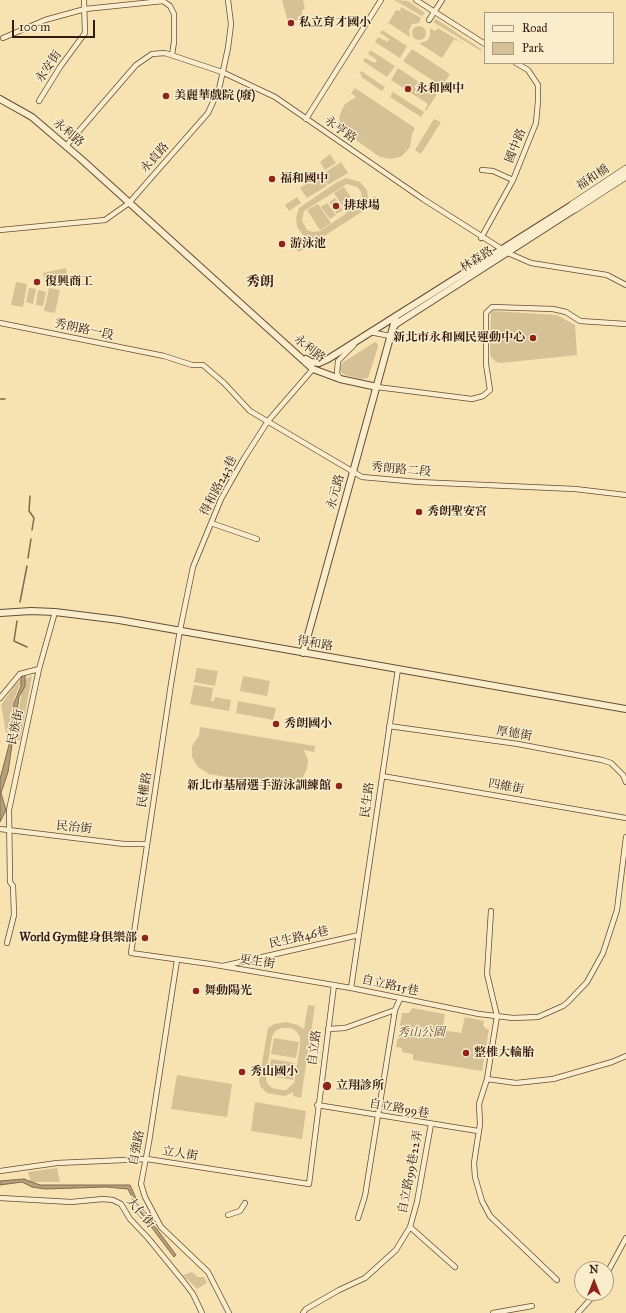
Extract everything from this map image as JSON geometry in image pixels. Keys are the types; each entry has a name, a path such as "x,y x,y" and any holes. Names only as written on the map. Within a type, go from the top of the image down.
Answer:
{"main road":[{"name":"福和橋","path":"574,207 626,169"},
{"name":"福和橋","path":"574,207 626,176"}],"street":[{"name":"永安街","path":"39,100 85,33 84,0"},
{"name":"永貞路","path":"0,230 105,220 129,203 208,113 218,89 231,24 228,0"},
{"path":"306,118 381,0"},
{"path":"416,0 484,43"},
{"path":"429,20 436,12 442,0"},
{"path":"3,38 45,20 85,10 163,1 170,6 174,14 174,42 172,56"},
{"name":"永亨路","path":"66,146 144,58 152,54 165,53 222,72 275,97 482,238 502,250 531,263 607,275 626,285"},
{"name":"國中路","path":"482,238 513,180 536,123 538,85 528,70 518,64"},
{"name":"永利路","path":"0,99 32,117 66,146 313,369 340,379 377,387 472,398 484,396 490,390 486,364 486,313 492,307 553,309 566,312 580,321 626,324"},
{"path":"482,170 493,171 513,180"},
{"name":"林森路","path":"364,336 574,207"},
{"name":"林森路","path":"391,333 396,324 508,253 574,207"},
{"path":"370,332 391,333 396,316"},
{"name":"秀朗路一段","path":"0,323 164,356"},
{"name":"永元路","path":"303,652 318,593 336,536 391,333"},
{"path":"293,352 311,362 319,363 364,336"},
{"path":"340,379 336,373 338,362 341,357 364,336"},
{"name":"秀朗路二段","path":"164,356 192,365 203,365 224,382 250,410 362,477 406,481 574,489 626,495"},
{"name":"得和路243巷","path":"180,630 193,567 228,485 268,421 313,369"},
{"path":"211,523 256,539"},
{"name":"得和路","path":"0,613 31,611 55,612 180,630 626,709"},
{"name":"民族街","path":"7,943 14,915 13,886 10,882 9,810 39,669 55,612"},
{"name":"民權路","path":"131,953 180,630"},
{"path":"0,698 20,674 39,669"},
{"name":"民生路","path":"359,934 398,669"},
{"name":"厚德街","path":"389,726 518,744 602,760 611,763 623,775 626,782"},
{"name":"四維街","path":"382,776 626,818"},
{"name":"民治街","path":"0,829 124,844 147,844"},
{"name":"自立路15巷","path":"351,988 424,1004 512,1018 542,1015 563,1006 587,982 603,953 617,910 626,837"},
{"path":"491,911 488,957 489,986 497,1016 487,1079 479,1104 480,1124 474,1163 475,1177 482,1201 490,1216 557,1280"},
{"path":"334,985 351,988 359,934"},
{"name":"民生路46巷","path":"220,966 359,934"},
{"name":"更生街","path":"131,953 334,985"},
{"name":"自強路","path":"177,960 147,1159 141,1184 151,1209 161,1227 208,1272 229,1313"},
{"name":"自立路","path":"309,1184 315,1141 317,1105 334,985"},
{"path":"358,1218 365,1196 395,1010 400,999"},
{"path":"328,1029 344,1028 395,1010"},
{"path":"487,1079 516,1083 553,1079 612,1062 626,1056"},
{"name":"自立路99巷","path":"317,1105 478,1131"},
{"name":"自立路99巷22弄","path":"303,1313 306,1309 339,1290 365,1278 396,1250 410,1227 417,1202 431,1124"},
{"name":"立人街","path":"0,1171 57,1163 147,1159 309,1184"},
{"name":"大仁街","path":"0,1198 71,1202 103,1199 121,1204 130,1219 148,1238 193,1294 202,1313"},
{"path":"228,1215 240,1211 245,1203"},
{"path":"410,1227 455,1267"},
{"path":"614,1261 626,1238"},
{"path":"578,1313 589,1301"},
{"path":"493,1313 532,1306"}],"green space":[{"path":"282,0 303,0 305,9 302,10 302,19 288,22"},
{"path":"394,0 408,1 425,13 422,16"},
{"path":"401,7 421,18 419,23 412,24 409,30 410,37 387,22 389,22 396,10 400,11"},
{"path":"436,19 482,50 481,51 433,22"},
{"path":"419,26 424,28 426,33 424,38 419,40 414,38 412,33 414,28"},
{"path":"430,28 435,31 438,28 466,45 454,39 442,58 419,43 427,41 430,36"},
{"path":"382,30 407,46 400,58 375,42 378,37 388,42 389,39 380,33"},
{"path":"412,49 450,74 439,92 435,89 438,84 403,61"},
{"path":"370,50 395,66 387,77 363,61 365,58 375,63 377,60 368,54"},
{"path":"398,68 437,94 426,111 425,110 428,104 391,80"},
{"path":"361,71 385,87 382,91 361,77 362,75 359,73"},
{"path":"355,88 415,128 412,134 410,147 402,156 391,159 380,157 343,131 339,120 340,114 345,104 356,97 351,93"},
{"path":"393,92 424,112 421,117 390,97"},
{"path":"434,119 441,122 421,154 415,150"},
{"path":"330,154 336,163 325,170 320,162"},
{"path":"341,162 348,173 328,185 321,175"},
{"path":"320,175 327,186 307,198 300,188"},
{"path":"346,178 360,182 367,190 368,200 375,196 379,201 299,252 296,249 309,238 303,235 297,227 296,217 299,208 337,182","holes":["347,184 357,187 361,192 362,199 359,205 320,231 313,232 307,230 302,221 304,211"]},
{"path":"344,187 357,206 347,213 334,193"},
{"path":"297,197 301,203 289,211 285,205"},
{"name":"排球場","path":"335,198 343,210 337,214 329,202"},
{"name":"排球場","path":"327,203 336,215 330,219 321,207"},
{"path":"318,204 331,223 320,230 307,210"},
{"path":"66,268 68,279 45,284 43,273"},
{"path":"16,282 27,284 23,307 11,305"},
{"path":"29,288 36,289 33,304 26,302"},
{"path":"49,288 60,290 55,313 44,311"},
{"path":"38,290 46,292 43,306 36,305"},
{"path":"492,311 557,315 575,325 577,355 501,363 496,362 491,357 490,352"},
{"path":"375,342 378,344 378,347 368,378 361,379 342,373 340,370 342,363"},
{"path":"197,668 218,671 215,686 194,682"},
{"path":"32,676 20,740 14,740 24,679"},
{"path":"243,676 270,681 267,696 240,691"},
{"path":"22,679 14,699 9,739 6,733 1,705 15,685"},
{"path":"194,685 213,688 211,701 214,701 215,697 231,700 229,711 190,704"},
{"path":"238,701 276,708 273,720 236,713"},
{"path":"200,727 315,746 314,752 304,750 308,760 307,769 301,781 292,786 282,786 209,774 198,767 192,757 192,746 199,736"},
{"path":"308,1005 315,1006 301,1098 293,1096 293,1092 285,1096 267,1093 260,1086 259,1080 268,1028 274,1024 286,1022 298,1025 304,1029","holes":["282,1028 292,1028 300,1037 294,1083 286,1090 272,1088 267,1083 266,1076 272,1037 275,1031"]},
{"name":"秀山公園","path":"412,1008 445,1014 442,1030 461,1033 465,1017 484,1021 483,1025 486,1029 489,1029 482,1071 413,1060 413,1054 402,1052 402,1048 396,1047 402,1013 409,1013"},
{"path":"274,1038 299,1042 296,1058 271,1054"},
{"path":"271,1059 295,1063 293,1080 268,1076"},
{"path":"177,1075 232,1084 227,1117 171,1109"},
{"path":"255,1102 306,1111 302,1139 251,1131"},
{"path":"57,1168 60,1182 31,1182 28,1172"},
{"path":"192,1272 198,1277 204,1277 207,1283 197,1289 183,1275"}],"shaded area":[{"path":"21,675 25,675 25,686 19,697 8,772 1,793 6,810 0,822 0,779 13,730 14,703 21,686"},
{"path":"24,1179 40,1185 130,1185 139,1205 176,1255 174,1257 143,1216 128,1189 106,1187 45,1189 32,1187 22,1182 0,1185 0,1181"}],"waterway":[{"path":"0,399 5,399"},
{"path":"30,496 29,511 34,518 32,530"},
{"path":"28,558 31,539"},
{"path":"20,602 27,566"},
{"path":"17,621 14,641 27,647"}],"place":[{"name":"私立育才國小","path":"291,23"},
{"name":"永和國中","path":"408,89"},
{"name":"美麗華戲院 (廢)","path":"166,96"},
{"name":"福和國中","path":"272,179"},
{"name":"排球場","path":"336,206"},
{"name":"游泳池","path":"282,244"},
{"name":"復興商工","path":"37,282"},
{"name":"新北市永和國民運動中心","path":"533,338"},
{"name":"秀朗聖安宮","path":"419,512"},
{"name":"秀朗國小","path":"276,724"},
{"name":"新北市基層選手游泳訓練館","path":"339,786"},
{"name":"World Gym健身俱樂部","path":"145,938"},
{"name":"舞動陽光","path":"196,991"},
{"name":"整椎大輪胎","path":"466,1053"},
{"name":"秀山國小","path":"242,1072"},
{"name":"立翔診所","path":"327,1086"}],"district":[{"name":"秀朗","path":"260,283"}]}
